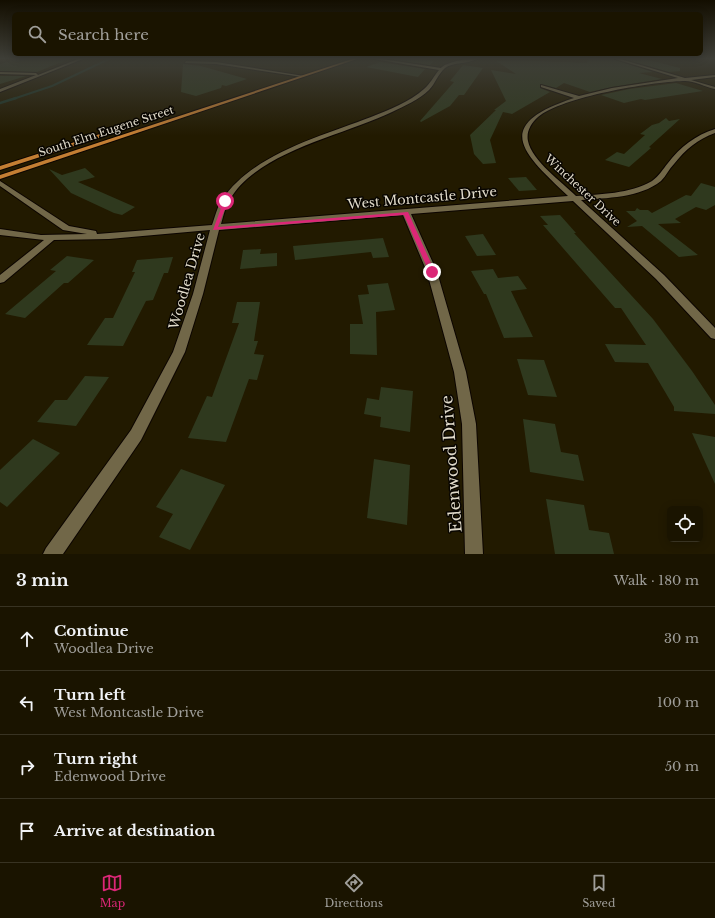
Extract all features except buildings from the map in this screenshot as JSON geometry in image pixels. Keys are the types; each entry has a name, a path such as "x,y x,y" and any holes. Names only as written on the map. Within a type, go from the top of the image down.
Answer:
{"main road":[{"name":"South Elm Eugene Street","path":"172,113 259,85"},
{"name":"South Elm Eugene Street","path":"0,177 276,85"},
{"name":"South Elm Eugene Street","path":"0,168 106,134"}],"street":[{"path":"0,91 16,85"},
{"name":"Woodlea Drive","path":"52,554 136,435 179,352 198,294 215,229 225,201 235,188 249,174 268,161 289,151 388,112 412,100 430,85"},
{"name":"Winchester Drive","path":"645,85 608,90 577,97 553,108 529,122 526,128 524,141 534,159 660,277 715,335"},
{"path":"542,86 577,97"},
{"name":"West Montcastle Drive","path":"0,232 19,236 50,239 109,236 215,229 406,213 626,192 646,186 659,178 695,139 715,131"},
{"name":"West Montcastle Drive","path":"0,183 66,228 109,236"},
{"name":"Edenwood Drive","path":"406,213 432,272 460,372 469,424 474,554"},
{"path":"0,280 50,239 66,228"}],"waterway":[{"path":"16,98 54,85"},
{"path":"0,103 16,98"}],"route":[{"path":"225,201 215,229 406,213 432,272"}]}
